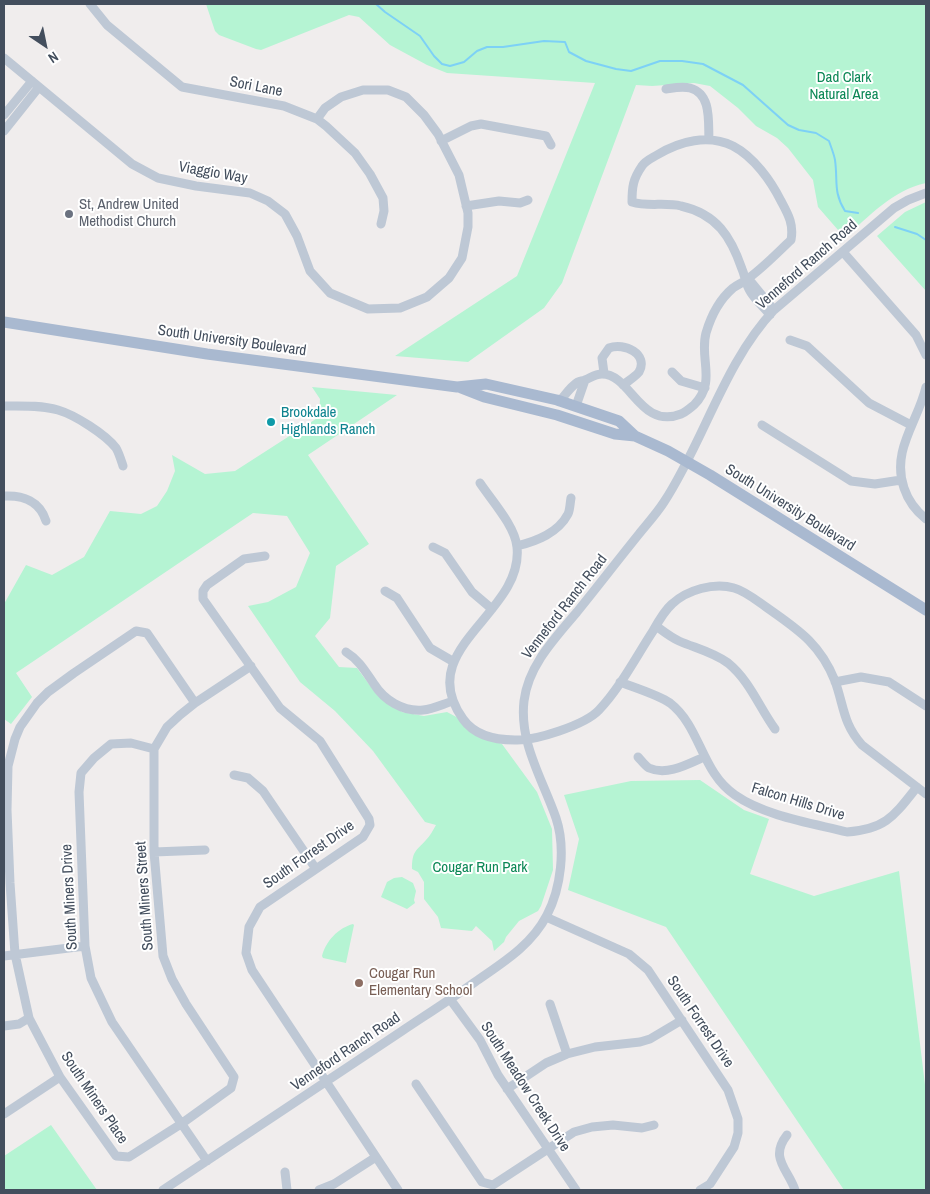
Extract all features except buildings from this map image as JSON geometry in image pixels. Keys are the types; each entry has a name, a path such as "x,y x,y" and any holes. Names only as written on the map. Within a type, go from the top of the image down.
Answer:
{"main road":[{"name":"South University Boulevard","path":"4,322 206,354 457,387 484,397 557,415 615,434 635,436"},
{"name":"South University Boulevard","path":"457,387 486,384 529,393 560,401 619,421 635,436 687,462 926,610"},
{"path":"502,401 524,399 569,412 576,406"}],"street":[{"name":"Sori Lane","path":"90,4 107,25 182,87 284,106 317,119 355,153 370,174 383,198 384,211 381,224"},
{"name":"Viaggio Way","path":"4,58 132,164 158,178 196,186 250,193 268,201 285,214 297,236 310,272 330,293 368,309 400,308 427,297 449,278 462,258 468,227 468,213 459,175 441,141 424,115 406,97 388,90 363,90 341,97 325,108 317,119"},
{"path":"4,115 36,84"},
{"path":"4,131 36,84"},
{"path":"666,89 691,88 700,95 706,104 708,113 708,140"},
{"path":"441,141 471,126 481,124 546,136 552,145"},
{"path":"560,401 578,382 592,375 604,373 617,379 648,411 668,417 682,414 691,408 699,400 705,388 707,376 706,335 712,317 721,302 734,287 746,281 791,240 792,222 775,189 752,160 734,147 717,141 702,139 671,147 643,164 633,182 632,202 640,205 661,203 682,206 711,218 729,240 746,281 750,291 772,312"},
{"name":"Venneford Ranch Road","path":"163,1190 327,1082 522,948 546,917 552,904 560,872 560,840 557,820 526,741 525,693 535,667 558,635 663,505 746,346 760,325 772,312 894,208 926,193"},
{"path":"466,206 500,201 520,203 528,200"},
{"path":"844,252 916,335 926,355"},
{"path":"790,340 807,346 869,403 911,425"},
{"path":"604,373 602,358 609,348 616,345 632,350 640,359 640,371 623,385"},
{"path":"672,372 682,381 705,388"},
{"path":"576,406 585,380"},
{"path":"926,387 901,455 901,480 910,500 926,519"},
{"path":"4,406 32,406 58,410 84,422 110,442 117,450 123,466"},
{"path":"762,425 851,480 875,484 901,480"},
{"path":"480,483 509,525 517,546 517,563 508,589 462,646 454,662 449,682 453,701 464,721 482,736 526,741 587,720 599,711 672,604 691,592 712,586 733,587 745,593 802,632 825,659 835,682 846,721 855,738 926,794"},
{"path":"4,496 21,497 34,503 43,511 46,521"},
{"path":"517,546 536,541 554,531 569,513 571,498"},
{"path":"434,547 445,553 472,592 492,609"},
{"name":"South Forrest Drive","path":"265,556 244,559 207,585 203,591 203,599 280,708 320,741 369,820 370,825 364,837 260,907 249,927 246,953 252,970 398,1190"},
{"path":"385,591 397,598 430,648 454,662"},
{"path":"656,626 677,640 709,652 728,664 752,689 764,714 775,729"},
{"name":"South Miners Place","path":"181,1124 129,1157 116,1156 60,1076 29,1018 15,954 7,883 6,810 8,766 15,739 29,713 48,692 136,631 147,633 195,703"},
{"path":"346,652 358,659 378,691 396,704 408,709 423,710 453,701"},
{"name":"South Miners Street","path":"181,1124 231,1088 234,1077 186,1004 172,980 163,956 154,852 154,749 167,726 195,703 251,666"},
{"path":"835,682 861,677 889,682 926,706"},
{"name":"Falcon Hills Drive","path":"620,682 669,702 682,714 691,727 711,770 734,795 754,806 847,832 872,829 883,823 895,814 916,787"},
{"name":"South Miners Drive","path":"154,749 131,743 111,744 94,758 82,773 79,792 84,946 92,978 112,1022 206,1161"},
{"path":"638,757 649,768 664,771 681,767 704,757"},
{"path":"234,775 248,778 263,791 316,869"},
{"path":"154,852 205,850"},
{"name":"South Forrest Drive","path":"546,917 628,954 648,970 728,1090 738,1119 738,1133 734,1147 714,1187 700,1190"},
{"path":"4,956 84,946"},
{"name":"South Meadow Creek Drive","path":"450,999 480,1040 498,1075 576,1190"},
{"path":"550,1004 567,1054"},
{"path":"4,1026 19,1024 29,1018"},
{"path":"507,1089 546,1063 567,1054 595,1047 640,1042 650,1039 682,1020"},
{"path":"4,1114 60,1076"},
{"path":"416,1084 482,1182 493,1184 574,1132 592,1127 613,1125 642,1128 654,1125"},
{"path":"787,1135 781,1143 780,1158 784,1171 795,1190"},
{"path":"319,1190 334,1184 376,1156"},
{"path":"285,1172 287,1190"}],"green space":[{"name":"Dad Clark Natural Area","path":"206,4 926,4 926,183 914,186 892,198 872,213 845,238 818,207 813,180 788,148 777,138 756,126 738,108 710,86 694,83 652,86 636,85 562,283 544,308 468,362 395,356 517,276 595,83 447,73 427,65 390,45 359,17 349,15 261,50 256,49 219,35 215,31"},
{"path":"926,202 926,291 877,236 905,212"},
{"name":"Cougar Run Park","path":"312,387 397,395 308,455 369,544 336,566 330,618 315,636 339,667 357,668 377,695 402,712 424,716 447,712 464,721 483,736 502,744 537,792 552,829 553,870 541,906 538,911 519,921 504,942 494,951 492,941 476,926 472,931 441,928 438,917 424,899 424,882 418,872 412,869 415,852 429,837 436,825 425,822 373,751 335,711 300,682 248,606 268,602 296,587 310,553 287,516 253,513 16,673 32,697 11,724 4,719 4,604 26,565 52,575 84,557 110,511 141,514 157,506 167,491 175,471 172,455 205,474 235,471 319,417 320,399"},
{"path":"700,780 744,810 769,819 750,874 814,896 899,871 926,1093 926,1190 844,1190 666,927 568,890 579,839 564,795 631,781"},
{"path":"402,877 413,883 416,891 415,903 407,909 381,897 387,882 394,878"},
{"path":"353,924 346,963 323,958 326,945 333,936"},
{"path":"51,1125 97,1190 4,1190 4,1156"}],"waterway":[{"path":"376,4 420,36 434,56 442,64 450,66 464,62 477,51 487,47 503,47 544,41 565,42 569,52 586,61 616,69 631,71 660,61 682,61 703,64 743,85 788,125 799,130 816,133 829,141 835,160 837,192 841,204 845,211 858,213"},
{"path":"895,227 917,234 926,240"}],"place":[{"name":"St, Andrew United Methodist Church","path":"69,214"},
{"name":"Brookdale Highlands Ranch","path":"271,422"},
{"name":"Cougar Run Elementary School","path":"359,983"}]}
